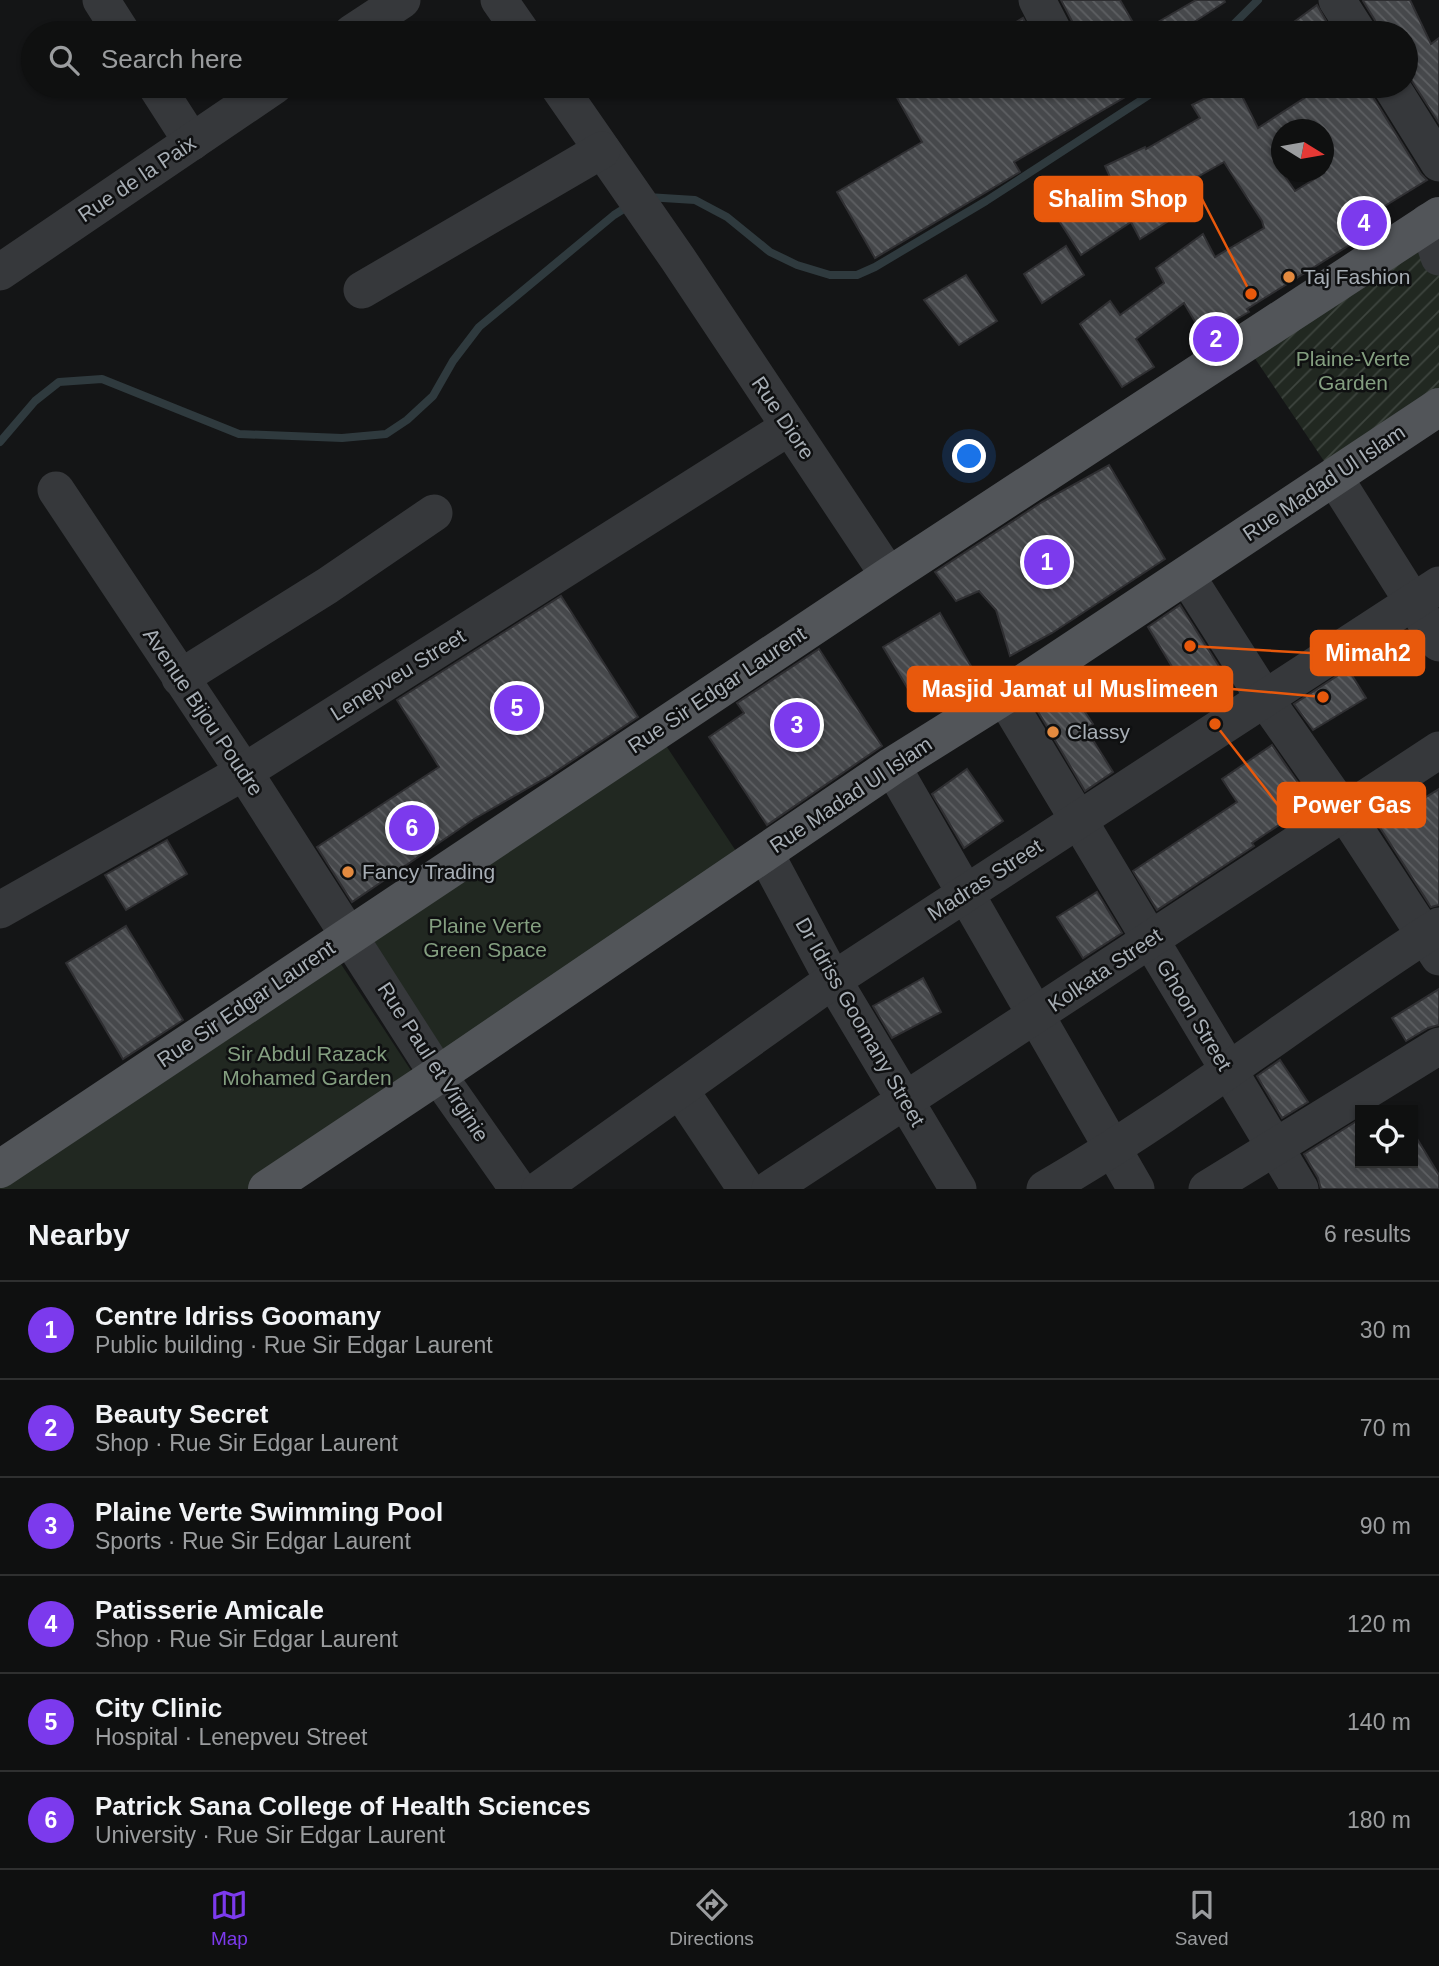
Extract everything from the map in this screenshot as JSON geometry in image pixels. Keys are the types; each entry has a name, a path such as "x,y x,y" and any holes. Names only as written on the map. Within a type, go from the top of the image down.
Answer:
{"main road":[{"name":"Rue Sir Edgar Laurent","path":"0,1169 889,576 1435,232"},
{"name":"Rue Madad Ul Islam","path":"267,1189 892,766 1004,696 1439,407"}],"street":[{"path":"101,0 114,21"},
{"path":"370,21 402,0"},
{"path":"499,0 514,21"},
{"path":"1037,0 1048,21"},
{"path":"1337,0 1350,21"},
{"path":"164,98 192,142"},
{"name":"Rue de la Paix","path":"0,272 256,98"},
{"path":"362,290 611,164 566,98"},
{"path":"1398,98 1439,163"},
{"name":"Rue Diore","path":"611,164 678,259 889,576"},
{"name":"Lenepveu Street","path":"0,910 244,772 789,427"},
{"path":"1334,477 1426,594 1439,643"},
{"name":"Avenue Bijou Poudre","path":"57,490 349,934"},
{"path":"180,678 327,586 434,513"},
{"path":"1045,1189 1113,1150 1227,1069 1434,939 1265,699 1186,575"},
{"name":"Madras Street","path":"540,1189 833,980 1426,594"},
{"name":"Ghoon Street","path":"1004,696 1300,1189"},
{"name":"Kolkata Street","path":"770,1189 1439,750"},
{"path":"892,766 1136,1189"},
{"name":"Dr Idriss Goomany Street","path":"765,853 833,980 958,1189"},
{"name":"Rue Paul et Virginie","path":"349,934 438,1075 518,1189"},
{"path":"1207,1189 1439,1046"},
{"path":"680,1090 746,1189"}],"green space":[{"name":"Plaine-Verte Garden","path":"1439,238 1439,392 1328,467 1254,357"},
{"name":"Plaine Verte Green Space","path":"659,735 740,857 435,1060 355,936"},
{"name":"Sir Abdul Razack Mohamed Garden","path":"337,958 418,1081 253,1189 0,1189 0,1187"}],"building":[{"path":"1061,0 1120,0 1132,21 1072,21"},
{"path":"1196,0 1225,2 1196,21 1160,21"},
{"path":"1410,0 1431,44 1439,38 1439,123 1418,91 1418,21 1375,21 1363,1"},
{"path":"1317,5 1326,21 1295,21"},
{"path":"897,98 1123,98 1014,162 1020,172 875,258 837,192 922,142"},
{"path":"1206,98 1243,98 1258,128 1271,120 1271,182 1289,182 1295,191 1310,182 1334,182 1334,119 1272,119 1304,98 1374,98 1427,180 1380,209 1388,221 1247,309 1249,312 1204,337 1184,303 1136,339 1154,367 1122,387 1080,324 1110,301 1120,315 1164,283 1156,268 1203,234 1215,257 1264,228 1224,162 1178,188 1189,208 1140,239 1131,222 1081,255 1056,216 1111,179 1105,166 1145,147 1146,149 1200,118 1192,105"},
{"path":"1066,246 1084,275 1042,303 1024,274"},
{"path":"966,275 997,321 959,345 924,300"},
{"path":"1109,465 1165,559 1052,633 1010,656 996,610 979,591 956,601 935,572 1042,502"},
{"path":"561,596 638,717 549,776 474,819 352,902 317,847 439,767 397,700"},
{"path":"1180,605 1227,679 1194,703 1148,627"},
{"path":"940,613 972,668 916,702 883,647"},
{"path":"819,649 882,746 767,825 709,737 744,713 737,703"},
{"path":"1348,669 1366,698 1313,730 1294,704"},
{"path":"1065,682 1093,724 1086,729 1113,772 1085,791 1033,703"},
{"path":"1272,745 1312,803 1252,843 1254,846 1157,910 1133,871 1237,802 1222,779"},
{"path":"967,769 1003,821 964,848 932,794"},
{"path":"1439,789 1439,905 1431,907 1379,826"},
{"path":"167,840 187,874 126,910 105,875"},
{"path":"1097,892 1122,933 1083,958 1057,917"},
{"path":"126,926 183,1020 123,1059 66,963"},
{"path":"923,978 941,1012 892,1038 873,1006"},
{"path":"1439,989 1439,1025 1406,1041 1392,1018"},
{"path":"1280,1060 1308,1102 1282,1118 1257,1076"},
{"path":"1355,1122 1355,1168 1418,1168 1418,1140 1439,1175 1439,1189 1321,1189 1318,1178 1304,1154"}],"waterway":[{"path":"1237,21 1258,0"},
{"path":"647,197 695,200 727,217 770,252 797,265 830,275 857,275 986,201 1145,98"},
{"path":"0,442 35,401 59,382 102,379 239,434 342,438 386,434 407,420 433,396 453,361 479,327 614,215 630,205"}],"place":[{"name":"Patisserie Amicale","path":"1364,223"},
{"name":"Taj Fashion","path":"1289,277"},
{"name":"Shalim Shop","path":"1251,294"},
{"name":"Beauty Secret","path":"1216,339"},
{"name":"Centre Idriss Goomany","path":"1047,562"},
{"name":"Mimah2","path":"1190,646"},
{"name":"Masjid Jamat ul Muslimeen","path":"1323,697"},
{"name":"City Clinic","path":"517,708"},
{"name":"Power Gas","path":"1215,724"},
{"name":"Plaine Verte Swimming Pool","path":"797,725"},
{"name":"Classy","path":"1053,732"},
{"name":"Patrick Sana College of Health Sciences","path":"412,828"},
{"name":"Fancy Trading","path":"348,872"}]}
